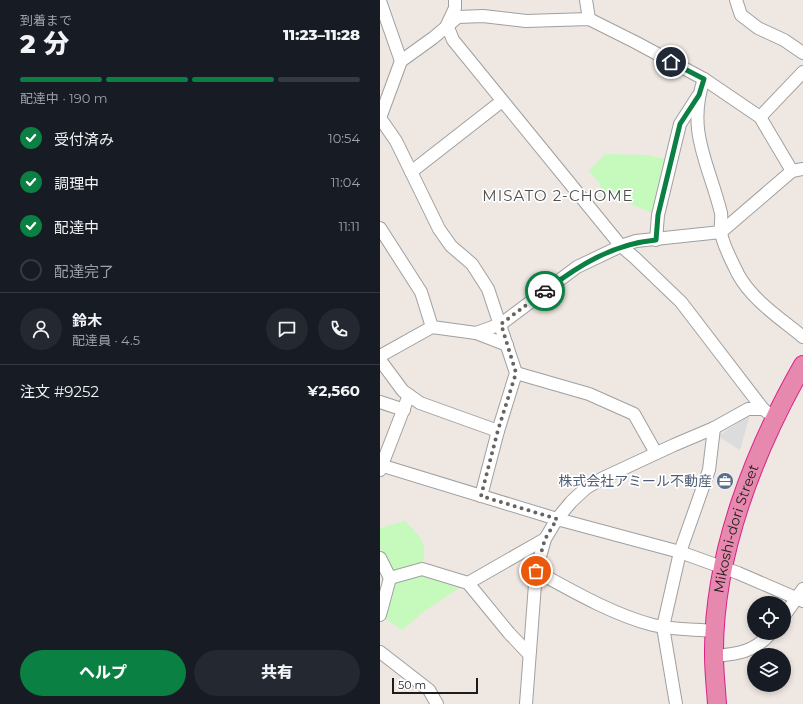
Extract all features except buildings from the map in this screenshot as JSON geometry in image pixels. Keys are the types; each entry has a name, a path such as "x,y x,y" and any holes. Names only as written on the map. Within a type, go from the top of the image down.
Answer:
{"highway":[{"name":"Mikoshi-dori Street","path":"717,704 714,631 723,567 769,413 803,366"}],"street":[{"path":"456,0 455,8 447,25 453,40 620,246 634,257 681,302 769,413"},
{"path":"586,0 589,19"},
{"path":"736,0 741,15 758,28 784,40 803,53"},
{"path":"380,1 401,61"},
{"path":"476,333 501,324 577,267 620,246 636,241 721,232 798,170 760,117 704,79 589,19 526,21 483,16 458,17 433,38 401,61 380,118 396,141 439,230 451,246 472,264 488,289 501,324 516,373 498,430 481,496"},
{"path":"760,117 803,72"},
{"path":"704,79 699,95 697,129 709,179 721,215 721,232 738,274 759,301 803,337"},
{"path":"656,240 659,208 680,124 699,95"},
{"path":"410,172 502,101"},
{"path":"380,228 421,292 432,327"},
{"path":"380,356 432,327 476,333 507,345"},
{"path":"380,360 403,391 420,403 498,430"},
{"path":"516,373 589,394 634,414 656,453"},
{"path":"409,395 380,467 557,519 680,552 801,596 791,608"},
{"path":"380,402 404,410"},
{"path":"526,704 536,571 545,539 557,519 571,502 586,488 656,453 714,428 748,409 769,413"},
{"path":"676,704 663,627 680,552 709,470 714,428"},
{"path":"468,583 545,539"},
{"path":"380,558 390,578 380,615"},
{"path":"390,578 422,569 468,583 509,633 527,652 530,650"},
{"path":"536,571 572,591 632,618 663,627 714,631"},
{"path":"714,656 730,655 751,650 765,640"},
{"path":"380,652 429,690 438,704"}],"green space":[{"path":"605,154 647,155 670,160 658,215 601,193 600,184 589,171"},
{"path":"405,521 422,541 424,546 424,557 422,565 394,573 380,548 380,528"},
{"path":"422,572 462,586 426,610 402,630 380,615 393,582"}],"shaded area":[{"path":"750,415 740,450 718,436"}],"way so far":[{"path":"536,571 545,539 557,519 481,496 498,430 516,373 501,324 545,291"}],"place":[{"name":"株式会社アミール不動産","path":"725,481"}],"district":[{"name":"MISATO 2-CHOME","path":"558,196"}],"route":[{"path":"545,291 577,267 620,246 636,241 656,240 658,215 670,160 680,124 699,95 704,79 671,62"}]}
